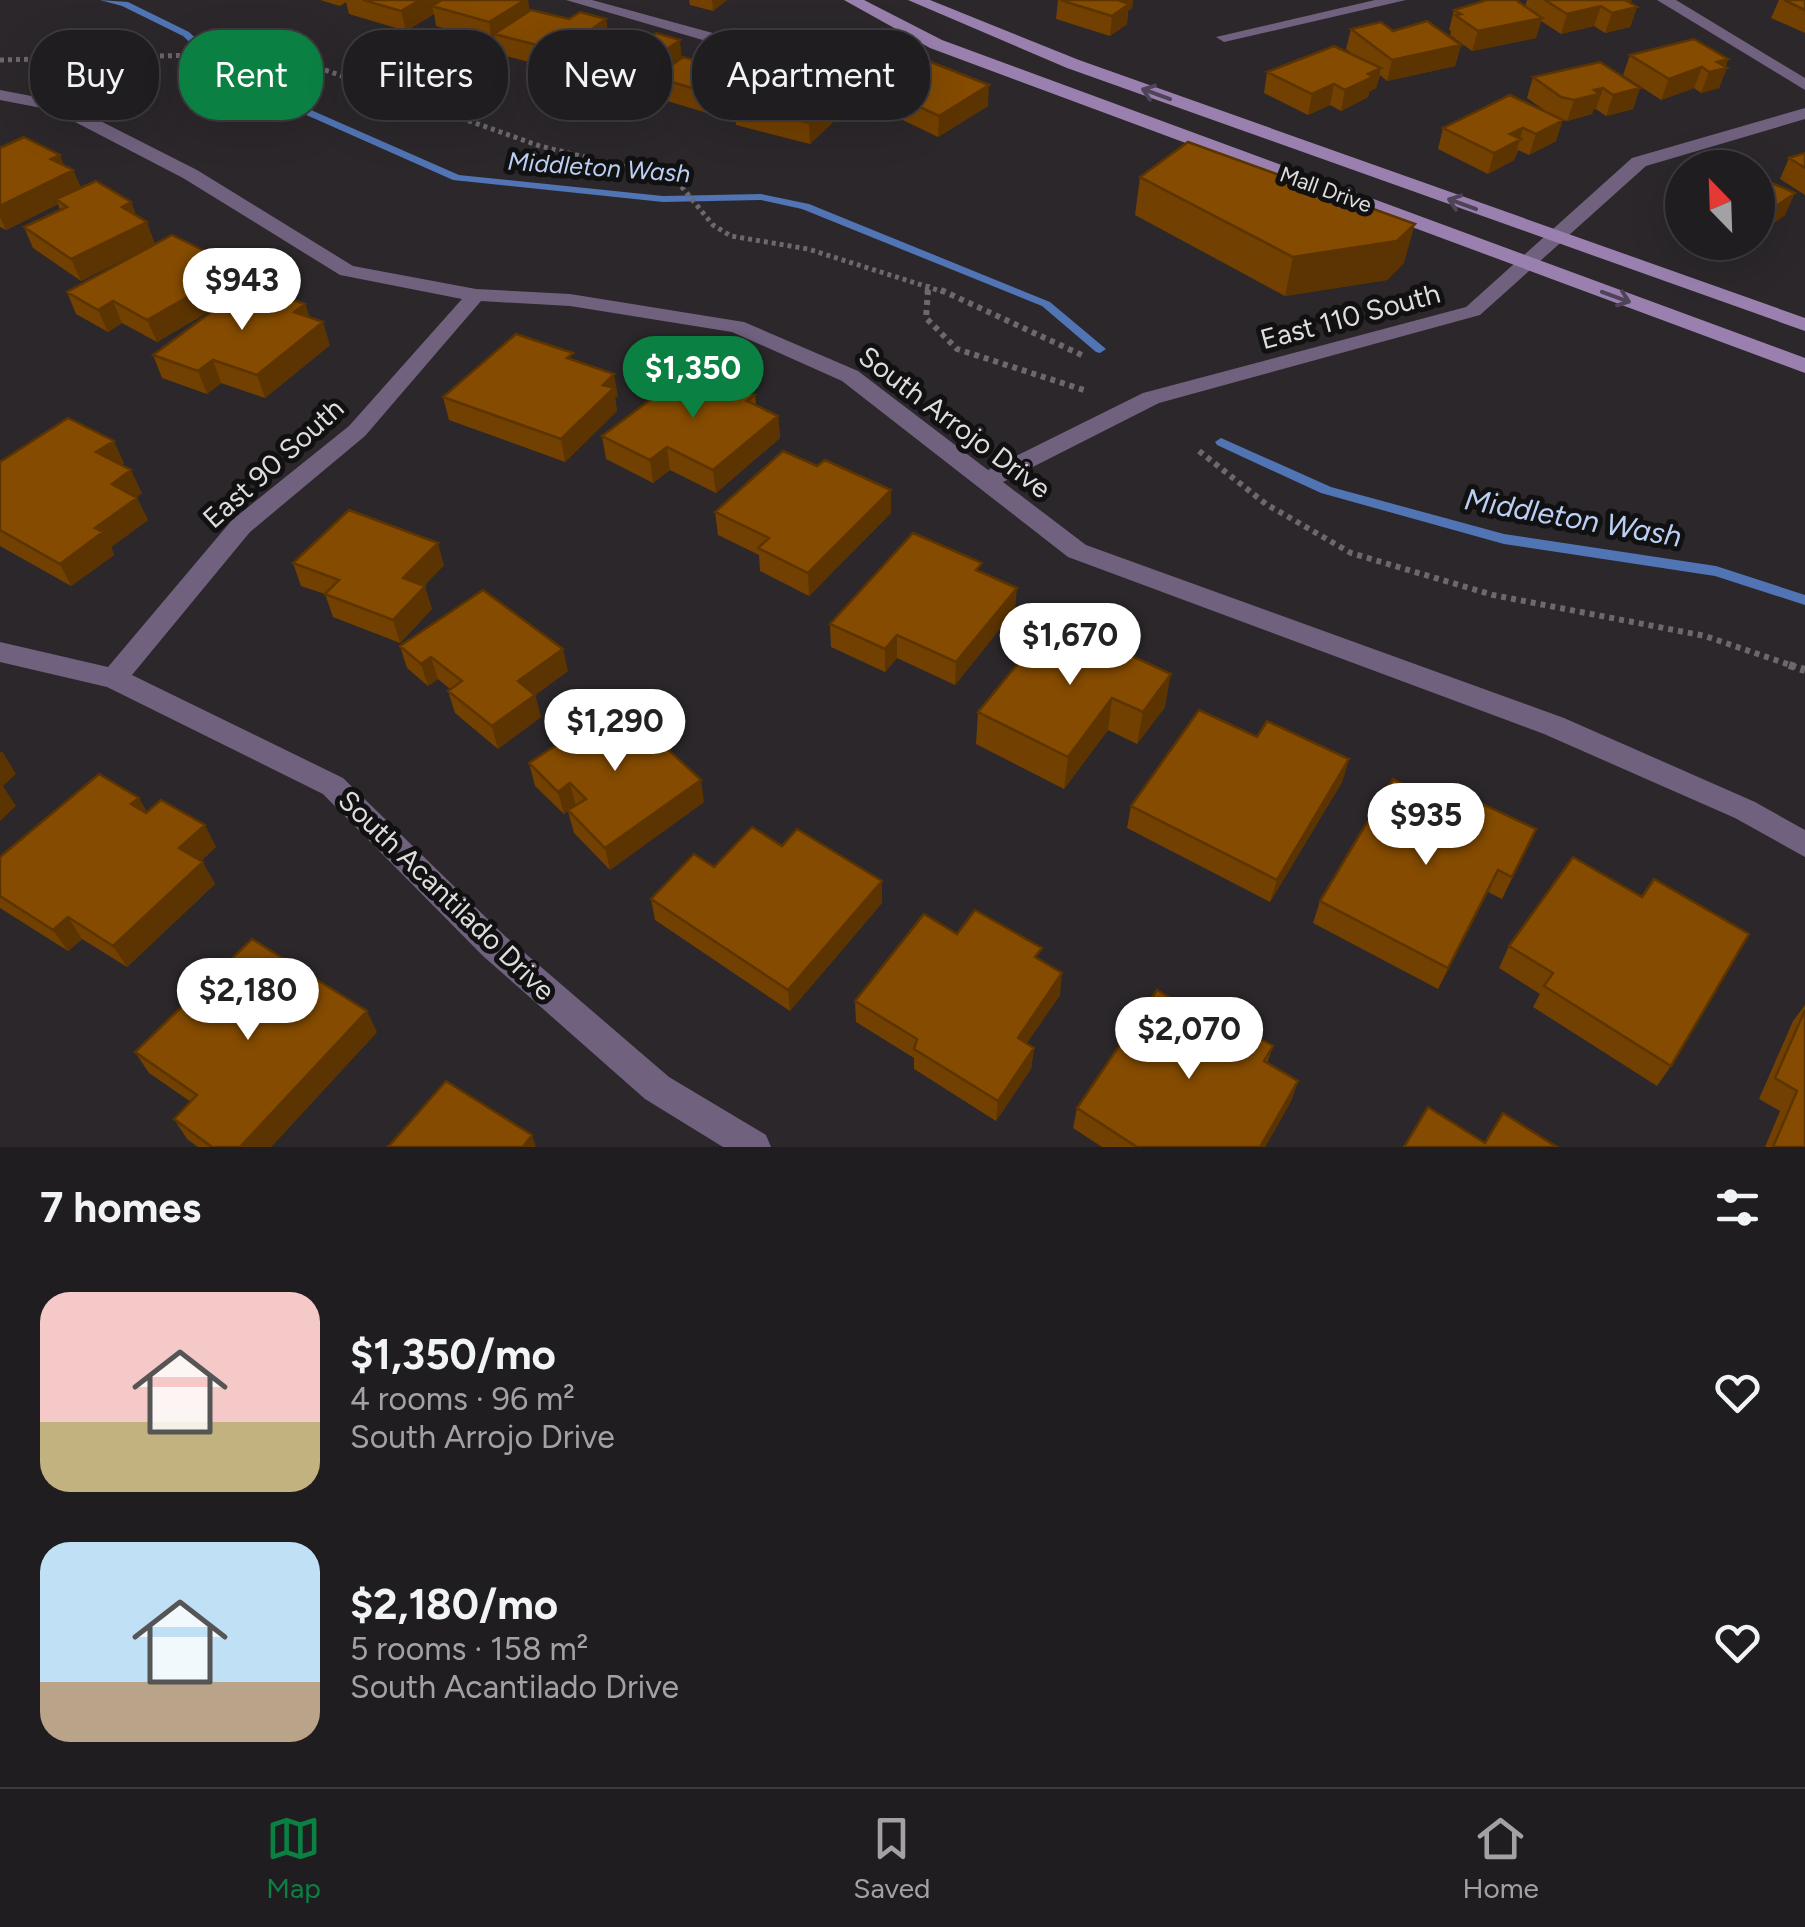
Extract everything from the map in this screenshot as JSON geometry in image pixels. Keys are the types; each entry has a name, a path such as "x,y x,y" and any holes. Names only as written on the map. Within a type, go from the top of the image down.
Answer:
{"main road":[{"name":"Mall Drive","path":"852,0 936,44 1805,366"},
{"name":"Mall Drive","path":"916,0 1073,64 1805,325"}],"street":[{"path":"574,0 692,33"},
{"path":"1224,37 1398,0"},
{"path":"1665,0 1805,86"},
{"name":"South Arrojo Drive","path":"0,95 57,106 190,174 347,270 476,295 570,300 737,326 850,376 1077,551 1554,726 1745,810 1805,845"},
{"name":"East 110 South","path":"987,480 1150,398 1472,312 1639,162 1805,113"},
{"name":"East 90 South","path":"114,678 241,526 357,431 476,295"},
{"name":"South Acantilado Drive","path":"0,652 114,678 333,786 494,946 642,1075 754,1147"}],"path":[{"path":"0,60 278,52 540,146 662,176 681,186 700,210 732,236 808,249 928,284 1084,356"},
{"path":"928,284 926,318 957,349 1084,390"},
{"path":"1198,450 1266,504 1351,553 1493,594 1705,636 1805,670"}],"building":[{"path":"363,0 420,0 401,11"},
{"path":"442,0 525,0 489,22 432,6"},
{"path":"1060,0 1118,0 1129,4 1112,16"},
{"path":"1487,0 1516,0 1542,18 1478,31 1455,15 1461,14 1454,10"},
{"path":"1545,0 1631,0 1627,1 1637,7 1612,13 1601,6 1567,14"},
{"path":"1784,0 1805,0 1805,10"},
{"path":"531,10 569,19 580,12 606,19 590,30 528,30 528,43 508,38 508,30 500,30"},
{"path":"1427,21 1461,45 1392,60 1351,29 1381,22 1393,31"},
{"path":"1694,39 1728,59 1717,62 1727,68 1709,72 1702,67 1669,79 1630,55"},
{"path":"1334,46 1381,68 1368,74 1373,77 1345,90 1334,84 1312,94 1267,72"},
{"path":"683,57 692,59 692,88 672,82 672,65"},
{"path":"930,62 989,85 939,116 930,112"},
{"path":"1600,62 1640,88 1613,95 1603,88 1594,90 1599,94 1574,100 1561,97 1533,77"},
{"path":"1510,95 1563,120 1536,134 1523,128 1510,134 1521,139 1494,153 1443,128"},
{"path":"24,137 60,155 51,159 73,170 0,206 0,148"},
{"path":"1188,142 1415,224 1397,241 1293,257 1140,177"},
{"path":"1805,153 1805,168 1789,158"},
{"path":"96,181 131,202 122,207 147,222 71,259 24,227 67,207 56,199"},
{"path":"1775,184 1795,193 1775,207"},
{"path":"172,235 217,257 207,264 228,274 147,320 113,301 98,310 67,292"},
{"path":"248,285 305,304 294,312 323,322 257,375 213,360 198,371 153,355"},
{"path":"516,334 573,353 567,358 614,374 603,385 614,388 561,439 443,397"},
{"path":"694,367 755,395 747,401 778,416 713,470 667,447 650,460 602,436"},
{"path":"68,418 114,441 96,452 131,470 112,484 137,498 95,528 103,532 60,564 0,530 0,462"},
{"path":"783,451 817,466 825,460 891,490 808,573 758,548 769,538 715,512"},
{"path":"349,510 438,543 403,578 425,586 393,620 325,594 339,580 293,563"},
{"path":"913,533 982,563 976,570 1017,588 956,662 897,635 885,649 830,624"},
{"path":"483,590 563,649 518,681 535,695 492,726 448,691 462,681 431,657 421,664 400,646"},
{"path":"1054,620 1171,674 1143,712 1112,698 1068,757 978,712"},
{"path":"619,704 701,780 605,848 568,810 586,799 570,783 558,792 529,763"},
{"path":"1199,710 1257,737 1267,721 1349,759 1277,880 1131,806"},
{"path":"99,774 139,798 131,804 146,813 161,800 205,825 179,848 203,862 113,946 68,917 53,930 0,896 0,857"},
{"path":"1393,779 1434,799 1442,785 1536,829 1512,877 1498,870 1448,968 1320,901"},
{"path":"752,827 782,846 797,829 882,881 788,990 651,899 694,854 714,867"},
{"path":"1573,857 1642,897 1654,879 1749,934 1671,1066 1544,986 1553,973 1509,946"},
{"path":"975,910 1042,948 1035,957 1062,973 1018,1038 1034,1048 998,1101 914,1049 917,1039 855,1001 924,914 957,934"},
{"path":"252,939 367,1011 240,1147 212,1147 174,1119 197,1095 135,1052"},
{"path":"1157,990 1194,1012 1199,1003 1273,1046 1264,1061 1298,1081 1260,1147 1137,1147 1077,1108"},
{"path":"1805,1010 1805,1147 1773,1147 1797,1091 1775,1078"},
{"path":"446,1081 532,1135 523,1147 388,1147"},
{"path":"1428,1107 1485,1143 1503,1113 1557,1147 1404,1147"}],"waterway":[{"name":"Middleton Wash","path":"104,0 125,4 186,34 235,80 457,178 663,199 761,197 805,206 1046,304 1100,349"},
{"name":"Middleton Wash","path":"1221,442 1326,490 1504,539 1716,571 1805,600"}]}
